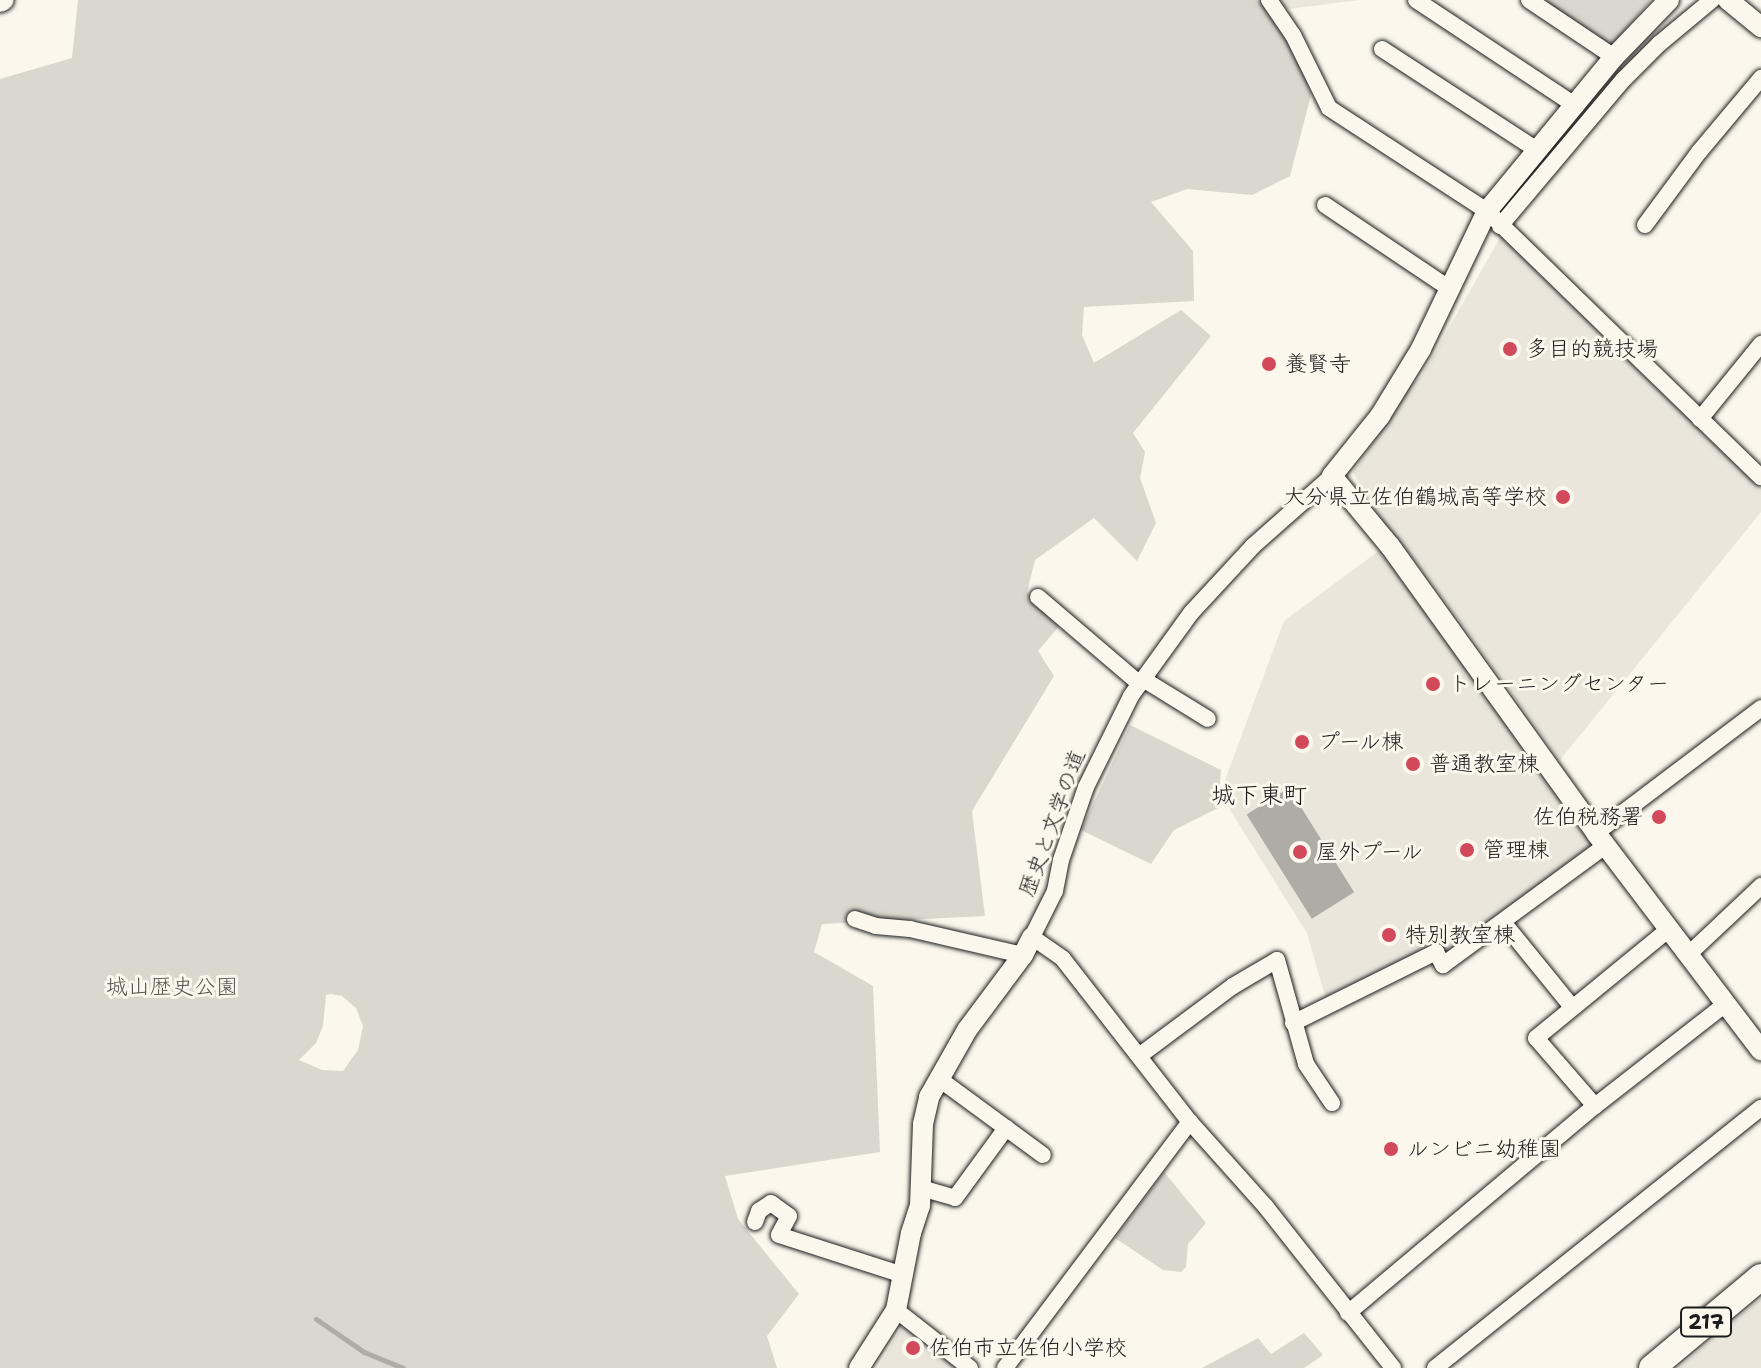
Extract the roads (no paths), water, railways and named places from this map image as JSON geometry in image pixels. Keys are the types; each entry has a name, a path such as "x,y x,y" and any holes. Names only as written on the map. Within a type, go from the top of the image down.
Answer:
{"highway":[{"name":"217","path":"1652,1368 1761,1277"}],"street":[{"path":"1269,0 1293,35 1329,108 1493,218 1761,477"},
{"path":"1416,0 1576,106"},
{"path":"1529,0 1614,57"},
{"path":"1669,0 1614,57 1537,150 1450,289 1421,349 1380,416 1332,476 1390,546 1600,840 1690,953 1761,1050"},
{"path":"1493,218 1659,44 1712,0"},
{"path":"1728,0 1761,27"},
{"path":"1382,49 1537,150"},
{"path":"1645,225 1761,78"},
{"path":"1325,205 1450,289"},
{"path":"1700,419 1761,344"},
{"name":"歴史と文学の道","path":"859,1368 896,1310 920,1206 923,1124 938,1078 967,1030 1027,946 1055,891 1061,860 1086,787 1141,681 1191,613 1253,546 1332,476"},
{"path":"1038,597 1141,681 1208,719"},
{"path":"1293,1023 1436,952 1443,965 1503,922 1761,708"},
{"path":"1690,953 1761,886"},
{"path":"855,919 876,926 1027,946 1063,959 1190,1122 1266,1207 1393,1368"},
{"path":"1503,922 1572,1007"},
{"path":"1595,1106 1536,1038 1669,929"},
{"path":"1139,1056 1233,986 1277,960 1306,1064 1332,1103"},
{"path":"1348,1313 1595,1106 1727,1003"},
{"path":"938,1078 1043,1155"},
{"path":"1435,1368 1761,1108"},
{"path":"1005,1368 1190,1122"},
{"path":"921,1188 955,1198 1006,1128"},
{"path":"755,1222 759,1211 771,1203 789,1216 779,1235 903,1275"},
{"path":"896,1310 970,1368"}],"waterway":[{"path":"316,1319 364,1352 403,1368"}],"place":[{"name":"多目的競技場","path":"1510,349"},
{"name":"養賢寺","path":"1269,364"},
{"name":"大分県立佐伯鶴城高等学校","path":"1563,497"},
{"name":"トレーニングセンター","path":"1433,684"},
{"name":"プール棟","path":"1302,742"},
{"name":"普通教室棟","path":"1413,764"},
{"name":"佐伯税務署","path":"1659,817"},
{"name":"管理棟","path":"1467,850"},
{"name":"屋外プール","path":"1300,852"},
{"name":"特別教室棟","path":"1389,935"},
{"name":"ルンビニ幼稚園","path":"1391,1149"},
{"name":"佐伯市立佐伯小学校","path":"913,1348"}],"district":[{"name":"城下東町","path":"1259,796"}],"park label":[{"name":"城山歴史公園","path":"172,987"}]}
